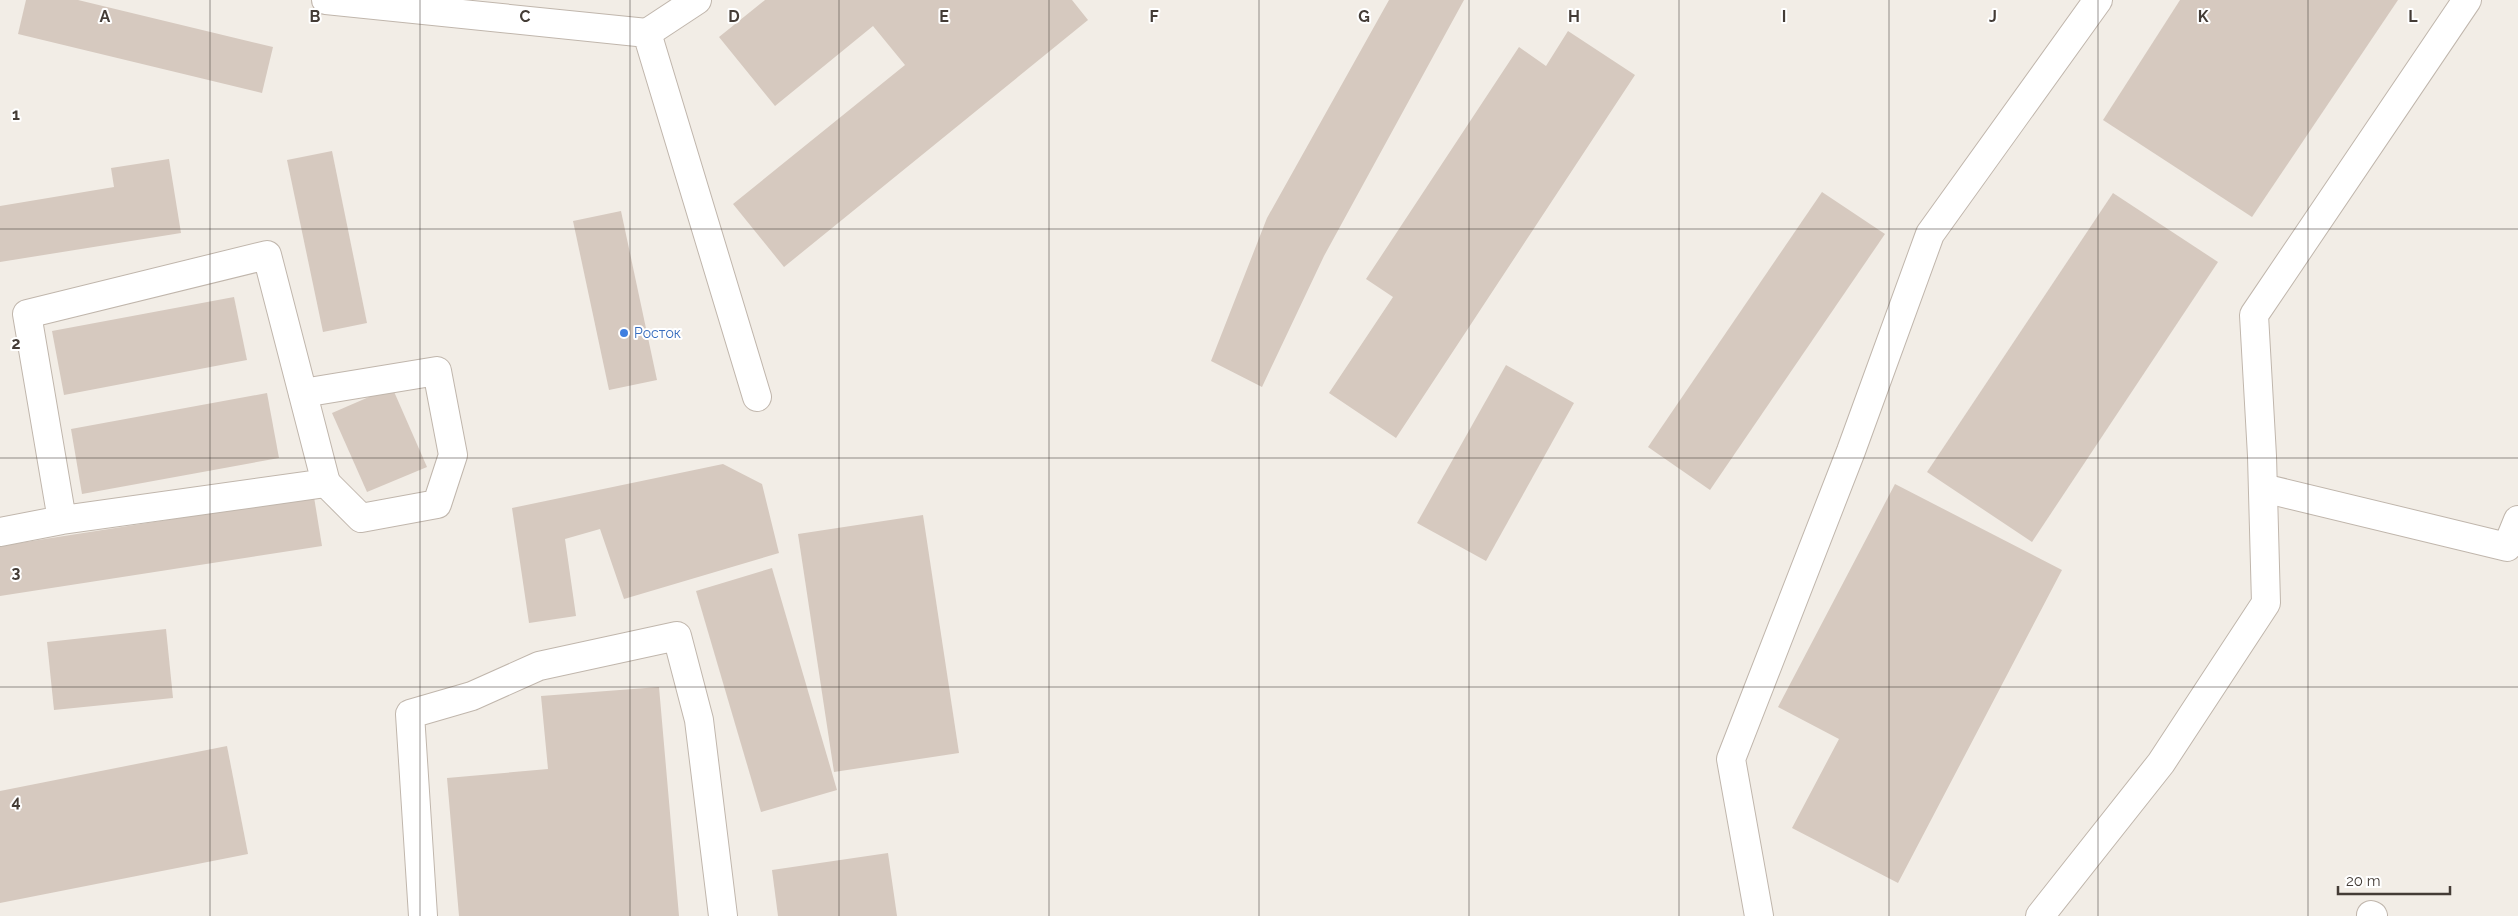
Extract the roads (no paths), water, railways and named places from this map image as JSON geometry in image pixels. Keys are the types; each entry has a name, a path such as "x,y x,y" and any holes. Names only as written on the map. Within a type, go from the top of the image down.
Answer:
{"lane":[{"path":"326,0 647,33 697,0"},
{"path":"1760,916 1731,758 1852,451 1930,234 2098,0"},
{"path":"2040,916 2161,762 2266,604 2263,488 2254,314 2466,0"},
{"path":"647,33 757,397"},
{"path":"62,520 28,314 267,255 326,483 360,518 437,504 453,455 437,371 303,393"},
{"path":"0,532 62,520 326,483"},
{"path":"2263,488 2508,548 2518,520"},
{"path":"423,916 410,714 472,696 539,666 677,636 699,720 723,916"}],"place":[{"name":"Росток","path":"624,333"}]}
